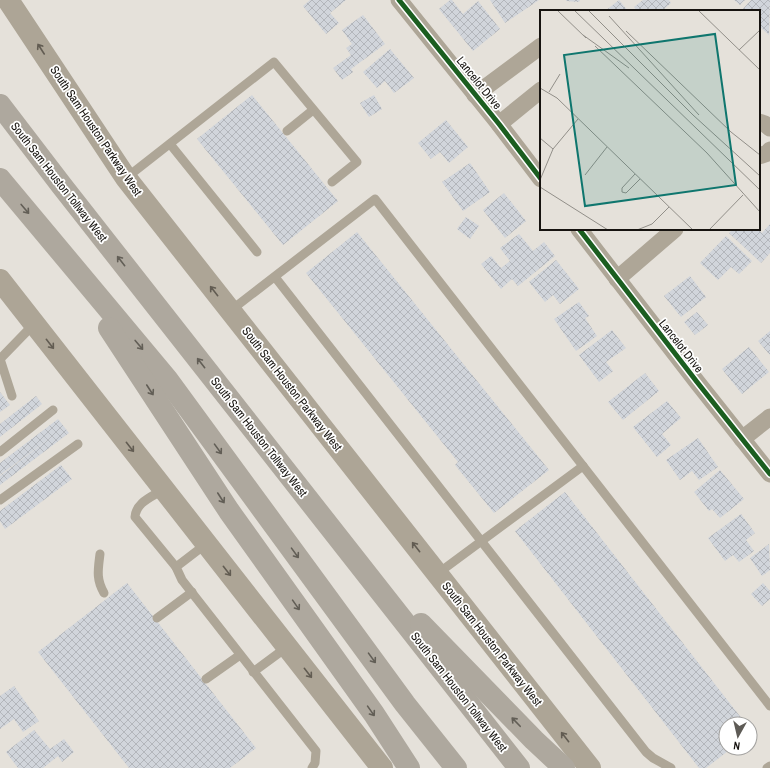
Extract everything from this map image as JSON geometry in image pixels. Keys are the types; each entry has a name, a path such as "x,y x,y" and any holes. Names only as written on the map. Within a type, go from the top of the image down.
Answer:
{"highway":[{"name":"South Sam Houston Tollway West","path":"0,106 519,768"},
{"path":"0,179 167,379 405,704 456,768"},
{"path":"51,240 229,510 374,714 409,768"},
{"path":"313,505 412,614 534,740 564,768"}],"main road":[{"name":"South Sam Houston Parkway West","path":"8,0 126,178 590,768"},
{"path":"0,280 382,768"}],"street":[{"name":"Lancelot Drive","path":"399,0 499,124 540,178"},
{"path":"475,95 540,47"},
{"path":"499,124 540,91"},
{"path":"760,122 770,128"},
{"path":"760,156 768,153 770,150"},
{"name":"Lancelot Drive","path":"580,230 770,474"},
{"path":"617,279 674,230"},
{"path":"742,439 770,417"}],"lane":[{"path":"126,178 274,62 356,162 332,182"},
{"path":"287,131 313,110"},
{"path":"170,144 257,252"},
{"path":"230,311 375,199 770,706"},
{"path":"275,277 646,752 653,758 671,768"},
{"path":"12,396 0,359 34,324"},
{"path":"0,452 53,410"},
{"path":"0,500 78,444"},
{"path":"437,574 583,466"},
{"path":"164,489 139,504 135,512 135,517 176,567 182,580 240,655 316,750 315,763 312,768"},
{"path":"176,567 206,544"},
{"path":"100,554 98,573 99,583 104,593"},
{"path":"156,618 192,592"},
{"path":"254,672 286,646"},
{"path":"206,679 240,655"}],"building":[{"path":"310,0 346,0 330,13 339,23 326,34 303,6"},
{"path":"452,0 463,14 478,1 500,29 473,51 439,9"},
{"path":"490,0 539,0 505,23"},
{"path":"566,0 580,0 579,2"},
{"path":"619,0 627,10 606,10"},
{"path":"643,0 669,0 671,3 663,10 636,10 634,7"},
{"path":"734,0 745,0 740,5"},
{"path":"751,0 770,0 769,35 760,27 760,10 742,10"},
{"path":"363,15 385,44 351,69 353,72 342,80 333,68 351,55 346,48 352,44 342,30"},
{"path":"390,49 414,78 394,93 385,81 377,88 363,72"},
{"path":"252,95 338,201 283,245 197,139"},
{"path":"374,95 382,109 369,117 360,103"},
{"path":"446,120 468,147 449,163 440,152 431,159 418,143"},
{"path":"470,163 490,192 463,211 442,182"},
{"path":"504,193 526,221 505,238 483,210"},
{"path":"466,217 479,226 470,239 457,229"},
{"path":"770,224 770,253 761,263 729,233 732,230 759,230 762,233"},
{"path":"357,232 549,470 494,513 455,465 458,462 306,273"},
{"path":"519,234 533,251 544,242 555,256 518,286 512,279 501,289 481,264 491,256 501,268 510,261 500,248"},
{"path":"726,236 752,261 739,274 731,267 718,280 700,263"},
{"path":"556,260 579,289 560,304 553,295 545,302 529,282"},
{"path":"690,276 706,297 681,317 664,296"},
{"path":"579,302 589,316 585,318 597,336 576,351 554,319"},
{"path":"697,312 708,325 695,335 684,322"},
{"path":"612,330 626,348 606,362 613,371 599,382 579,355"},
{"path":"770,331 770,355 758,341"},
{"path":"749,347 769,372 742,394 722,369"},
{"path":"645,373 659,391 623,420 608,402"},
{"path":"0,392 10,405 0,412"},
{"path":"36,396 42,404 0,437 0,424"},
{"path":"667,401 681,418 662,434 671,445 657,457 633,427"},
{"path":"58,419 69,433 0,485 0,476 57,433 0,475 0,463"},
{"path":"698,438 718,467 699,480 692,471 680,480 666,460"},
{"path":"61,465 72,479 5,529 0,521 0,511"},
{"path":"720,470 744,499 720,518 712,509 709,511 694,492"},
{"path":"565,492 740,716 718,716 718,756 722,756 706,768 699,768 515,531"},
{"path":"741,514 755,533 746,540 754,551 739,562 733,555 725,561 708,538"},
{"path":"769,544 770,570 762,576 750,558"},
{"path":"127,583 256,748 230,768 129,768 38,652"},
{"path":"763,583 770,591 770,599 762,606 751,594"},
{"path":"14,686 39,721 23,732 14,719 0,729 0,696"},
{"path":"34,730 50,749 64,739 74,752 62,762 58,756 43,768 18,768 6,752"}],"cycle path":[{"path":"399,0 499,124 540,178"},
{"path":"580,230 770,474"}]}
